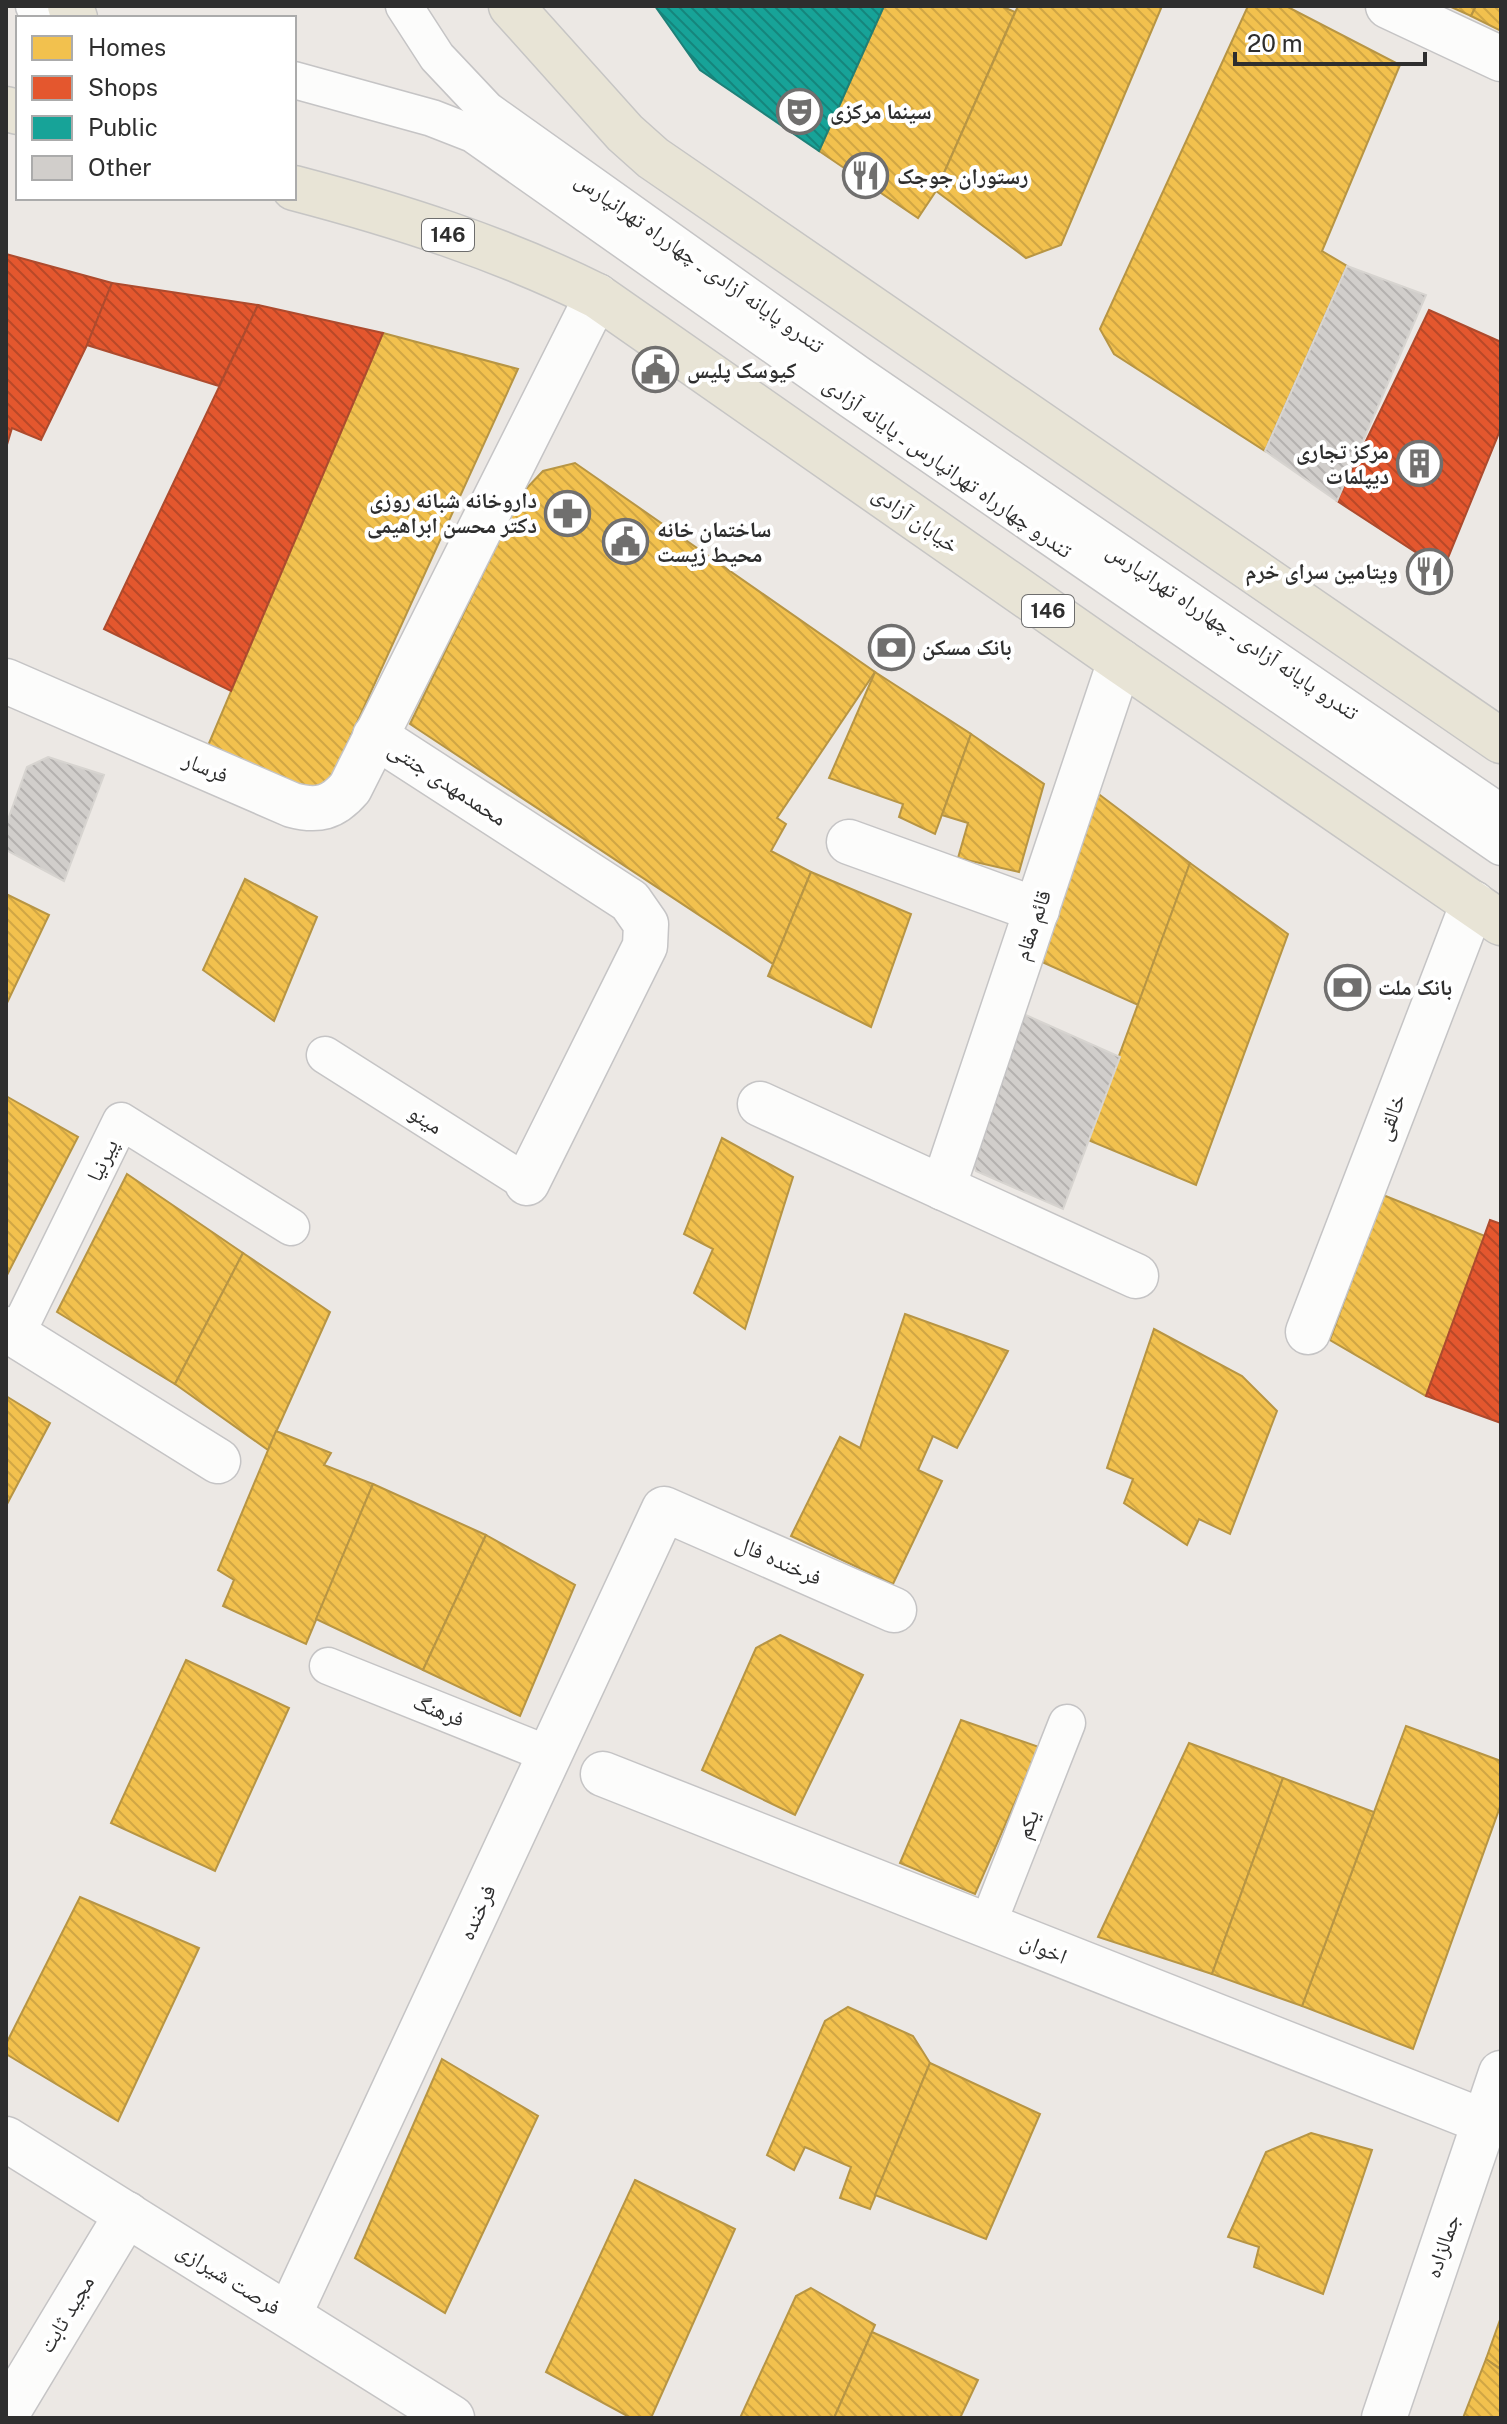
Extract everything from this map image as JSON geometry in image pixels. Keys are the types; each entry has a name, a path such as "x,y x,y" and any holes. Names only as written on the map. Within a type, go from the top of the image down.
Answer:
{"main road":[{"path":"511,6 615,122 653,158 1501,741"},
{"name":"خیابان آزادی","path":"296,189 363,206 525,262 597,296 1487,913"}],"street":[{"path":"1388,6 1501,59"},
{"name":"محمدمهدی جنتی","path":"527,1183 645,946 646,924 630,901 375,736 597,296"},
{"name":"قائم مقام","path":"943,1188 1120,661"},
{"name":"فرسار","path":"6,681 292,805 310,810 339,801 375,736"},
{"path":"849,842 1037,910"},
{"name":"خالقی","path":"1308,1332 1487,913"},
{"path":"760,1104 1136,1276"},
{"name":"پیرنیا","path":"11,1332 218,1461"},
{"name":"فرخنده فال","path":"664,1509 894,1610"},
{"name":"فرخنده","path":"289,2315 664,1509"},
{"name":"اخوان","path":"603,1774 1485,2122"},
{"name":"جمالزاده","path":"1384,2418 1501,2073"},
{"name":"فرصت شیرازی","path":"6,2139 452,2418"},
{"name":"مجید ثابت","path":"6,2415 127,2214"}],"lane":[{"path":"34,6 67,16"},
{"name":"تندرو پایانه آزادی ـ چهارراه تهرانپارس","path":"404,6 437,57 473,97 498,118 858,374 1501,813"},
{"name":"تندرو چهارراه تهرانپارس ـ پایانه آزادی","path":"296,81 432,118 473,134 848,398 1501,847"},
{"name":"مینو","path":"325,1055 527,1183"},
{"name":"پیرنیا","path":"11,1332 121,1121 291,1227"},
{"name":"فرهنگ","path":"328,1666 550,1755"},
{"name":"یکم","path":"987,1926 1067,1723"}],"building: Homes":[{"path":"884,6 1001,6 1015,12 936,191 918,218 819,151"},
{"path":"1018,6 1162,6 1061,245 1026,258 936,191"},
{"path":"1248,6 1286,6 1400,65 1322,251 1347,266 1265,451 1114,354 1100,329"},
{"path":"1449,6 1476,6 1471,16"},
{"path":"1476,6 1501,6 1501,31 1471,16"},
{"path":"383,333 518,369 323,797 207,748"},
{"path":"575,463 875,672 777,818 786,824 771,851 811,872 773,964 410,724 522,493 543,471"},
{"path":"875,672 971,734 935,834 899,817 903,804 829,778"},
{"path":"971,734 1044,784 1019,872 958,858 968,823 942,815"},
{"path":"1092,789 1190,863 1138,1005 1033,958"},
{"path":"1190,863 1288,934 1196,1185 1088,1140"},
{"path":"811,872 911,914 871,1027 768,976"},
{"path":"245,879 317,917 274,1021 203,970"},
{"path":"6,894 49,915 6,1005"},
{"path":"6,1096 78,1137 6,1277"},
{"path":"722,1138 793,1177 745,1329 694,1293 713,1249 684,1234"},
{"path":"127,1174 243,1253 175,1384 57,1312"},
{"path":"1383,1195 1485,1236 1426,1396 1330,1340"},
{"path":"243,1253 330,1312 268,1450 175,1384"},
{"path":"905,1314 1008,1351 957,1448 933,1436 918,1470 942,1481 893,1584 791,1536 840,1437 860,1448"},
{"path":"1154,1329 1242,1376 1277,1411 1230,1534 1199,1519 1187,1545 1124,1503 1133,1479 1107,1468"},
{"path":"6,1396 50,1423 6,1506"},
{"path":"276,1431 331,1453 324,1465 373,1484 306,1644 223,1606 234,1580 218,1570"},
{"path":"373,1484 486,1535 423,1670 316,1619"},
{"path":"486,1535 575,1585 520,1716 423,1670"},
{"path":"780,1635 863,1675 795,1815 702,1770 756,1648"},
{"path":"186,1660 289,1708 215,1871 111,1823"},
{"path":"961,1720 1039,1747 975,1894 900,1863"},
{"path":"1406,1726 1501,1761 1501,1804 1413,2049 1302,2006"},
{"path":"1189,1743 1283,1778 1212,1974 1098,1937"},
{"path":"1283,1778 1374,1812 1302,2006 1212,1974"},
{"path":"80,1897 199,1948 118,2121 6,2054 6,2044"},
{"path":"848,2007 913,2036 930,2063 870,2209 840,2198 851,2167 805,2147 794,2170 767,2155 825,2021"},
{"path":"442,2059 538,2116 445,2313 355,2258"},
{"path":"930,2063 1040,2114 986,2239 875,2195"},
{"path":"1311,2133 1372,2150 1323,2294 1254,2267 1259,2247 1228,2237 1266,2152"},
{"path":"635,2180 735,2229 651,2418 631,2418 546,2372"},
{"path":"811,2288 875,2325 834,2418 740,2418 796,2296"},
{"path":"1501,2317 1501,2369 1486,2359"},
{"path":"872,2332 978,2380 960,2418 834,2418"},
{"path":"1486,2359 1501,2370 1501,2418 1463,2418"}],"building: Shops":[{"path":"6,254 112,283 87,345 41,440 12,428 6,448"},
{"path":"112,283 258,305 219,386 87,345"},
{"path":"258,305 383,333 231,691 104,629"},
{"name":"مرکز تجاری دیپلمات","path":"1429,310 1501,342 1501,428 1443,570 1337,501"},
{"path":"1490,1220 1501,1224 1501,1423 1426,1396"}],"building: Public":[{"name":"سینما مرکزی","path":"655,6 884,6 819,151 700,70"}],"building: Other":[{"path":"1347,266 1426,295 1337,501 1265,451"},
{"path":"48,757 104,775 64,881 6,850 6,825 27,767"},
{"path":"1019,1012 1120,1057 1063,1209 976,1171 964,1137"}],"place":[{"name":"سینما مرکزی","path":"799,111"},
{"name":"رستوران جوجک","path":"866,176"},
{"name":"کیوسک پلیس","path":"656,370"},
{"name":"مرکز تجاری دیپلمات","path":"1420,464"},
{"name":"داروخانه شبانه روزی دکتر محسن ابراهیمی","path":"568,513"},
{"name":"ساختمان خانه محیط زیست","path":"626,542"},
{"name":"ویتامین سرای خرم","path":"1429,571"},
{"name":"بانک مسکن","path":"891,647"},
{"name":"بانک ملت","path":"1347,987"}]}
